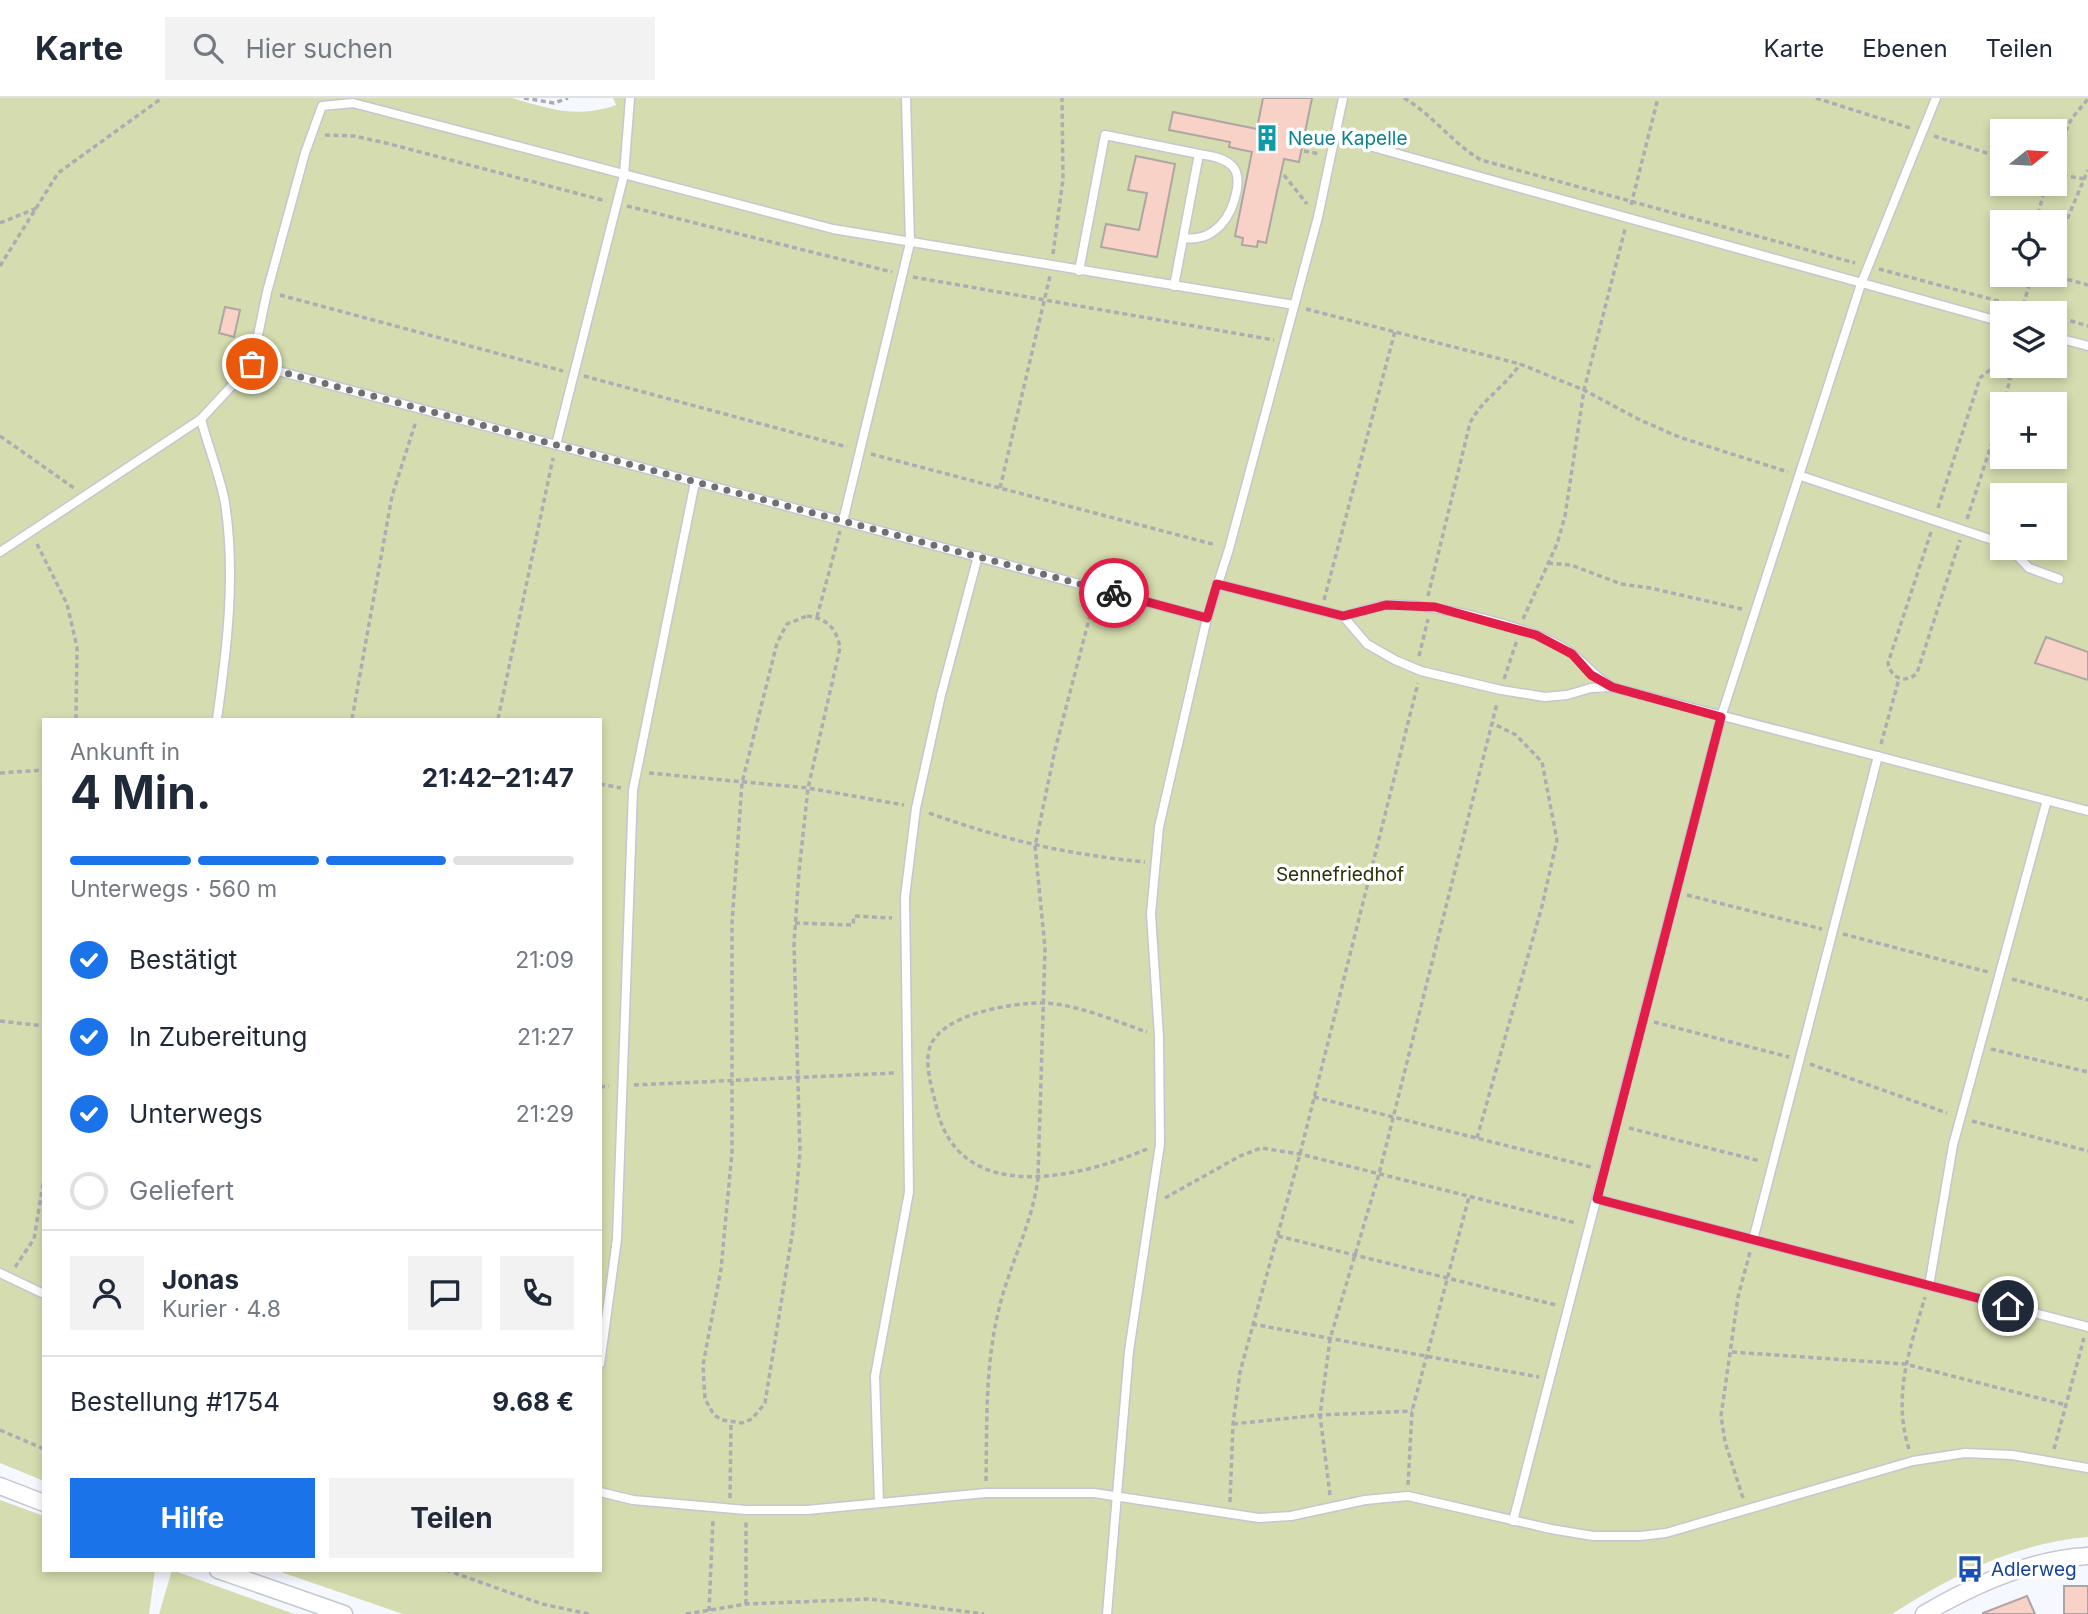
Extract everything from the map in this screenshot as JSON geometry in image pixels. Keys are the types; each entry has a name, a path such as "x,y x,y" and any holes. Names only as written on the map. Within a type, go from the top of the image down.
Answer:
{"street":[{"path":"0,1486 42,1502"},
{"path":"1924,1614 1983,1584 2021,1570 2088,1556"},
{"path":"224,1572 344,1614"}],"lane":[{"path":"556,445 624,175 630,98"},
{"path":"843,521 910,243 906,98"},
{"path":"1107,1614 1129,1351 1160,1144 1159,1035 1151,914 1159,827 1207,618 1229,549 1318,217 1337,137 1343,98"},
{"path":"1513,1521 1721,717 1861,284 1936,98"},
{"path":"0,552 201,419 252,364 268,292 322,106 353,103 833,229 1294,305"},
{"path":"1079,271 1105,135 1221,158 1235,169 1238,181 1234,205 1224,223 1206,236 1184,238"},
{"path":"1337,137 1990,319"},
{"path":"1174,286 1199,154"},
{"path":"2067,340 2088,346"},
{"path":"252,364 1207,618"},
{"path":"201,419 225,502 231,584 227,651 217,718"},
{"path":"1801,476 1990,539"},
{"path":"602,1349 617,1239 625,1086 633,790 695,482"},
{"path":"879,1502 875,1376 909,1192 905,897 916,808 978,556"},
{"path":"2021,560 2029,568 2059,579"},
{"path":"1217,584 1343,616 1386,605 1429,606 1536,635 1572,654 1591,675 1612,687 2088,811"},
{"path":"1343,616 1367,644 1418,670 1501,690 1545,697 1567,695 1591,688 1612,687"},
{"path":"1753,1240 1878,757"},
{"path":"1929,1286 1960,1118 2047,800"},
{"path":"1597,1199 2087,1329"},
{"path":"4,1275 42,1293"},
{"path":"602,1492 634,1500 746,1510 807,1510 986,1493 1115,1495 1259,1518 1331,1508 1365,1500 1408,1496 1513,1521 1593,1535 1640,1536 1665,1533 1913,1461 1965,1453 2050,1461 2088,1468"}],"path":[{"path":"0,266 58,173 162,98"},
{"path":"524,98 554,103 569,98"},
{"path":"1000,488 1046,302 1052,267 1063,179 1062,98"},
{"path":"1404,98 1421,108 1466,151 1481,160 1997,301"},
{"path":"1331,1508 1320,1415 1331,1339 1379,1174 1501,690 1529,600 1548,563 1565,516 1584,390 1658,98"},
{"path":"2067,128 2088,99"},
{"path":"312,135 354,136 386,143 935,284 1260,335 1284,344"},
{"path":"2067,222 2087,179 2088,170"},
{"path":"1284,176 1318,217"},
{"path":"2067,176 2087,179"},
{"path":"0,223 37,208"},
{"path":"2067,279 2088,285"},
{"path":"268,292 1229,549"},
{"path":"1294,305 1520,364 1584,390 1679,437 1801,476"},
{"path":"2067,320 2088,326"},
{"path":"1321,610 1395,331"},
{"path":"1230,1514 1233,1424 1240,1372 1300,1154 1418,670 1429,606 1469,422 1475,412 1511,379 1520,364"},
{"path":"352,718 392,496 419,408"},
{"path":"0,436 84,495"},
{"path":"498,718 556,445"},
{"path":"817,617 843,521"},
{"path":"30,530 67,604 77,648 76,718"},
{"path":"1548,563 1571,565 1622,584 1754,612"},
{"path":"986,1493 988,1369 998,1311 1035,1208 1038,1178 1045,948 1035,846 1055,750 1097,588"},
{"path":"817,617 834,629 840,648 808,788 795,923 800,1152 793,1228 777,1315 767,1392 760,1412 752,1419 731,1423 722,1420 708,1408 703,1364 721,1269 729,1191 733,1124 732,923 742,783 780,632 796,618 817,617"},
{"path":"1878,757 1899,678"},
{"path":"1478,1138 1542,906 1557,840 1542,762 1516,735 1492,723"},
{"path":"0,774 42,770"},
{"path":"636,772 808,788 863,796 916,808 998,838 1088,857 1155,863"},
{"path":"602,784 633,790"},
{"path":"1675,892 2088,1000"},
{"path":"795,923 853,925 854,916 905,919"},
{"path":"1159,1035 1063,1005 1042,1003 979,1013 949,1024 930,1046 929,1071 939,1119 955,1147 977,1163 1002,1174 1038,1178 1068,1176 1111,1165 1160,1144"},
{"path":"1643,1019 1800,1060 1960,1118 2088,1151"},
{"path":"0,1021 42,1026"},
{"path":"1979,1046 2088,1072"},
{"path":"602,1087 929,1071"},
{"path":"1314,1097 1604,1170"},
{"path":"1616,1124 1772,1164"},
{"path":"1153,1204 1240,1156 1261,1148 1300,1154 1590,1226"},
{"path":"4,1275 34,1239 42,1187"},
{"path":"1408,1496 1412,1411 1469,1197"},
{"path":"1278,1236 1568,1308"},
{"path":"1746,1510 1725,1441 1721,1416 1738,1297 1753,1240"},
{"path":"1913,1461 1902,1426 1900,1396 1905,1364 1929,1286"},
{"path":"1252,1324 1427,1354 1550,1380"},
{"path":"2050,1461 2087,1329"},
{"path":"1732,1352 1905,1364 2066,1405"},
{"path":"1233,1424 1320,1415 1412,1411"},
{"path":"729,1509 731,1423"},
{"path":"0,1430 42,1448"},
{"path":"709,1611 714,1508"},
{"path":"746,1510 746,1604"},
{"path":"452,1572 542,1604 589,1614"},
{"path":"686,1614 746,1604 870,1600 984,1614"}],"green space":[{"name":"Sennefriedhof","path":"0,98 512,98 551,109 575,112 616,105 613,98 2088,98 2088,1537 2035,1546 1985,1563 1938,1586 1892,1614 403,1614 281,1572 602,1572 602,718 42,718 42,1480 0,1463"},
{"path":"0,1500 42,1515 42,1572 155,1572 149,1614 0,1614"},
{"path":"171,1572 178,1572 294,1614 159,1614"}],"building":[{"path":"1263,98 1312,98 1299,162 1284,159 1266,243 1258,241 1257,247 1242,245 1243,238 1235,236 1252,152 1229,147 1230,142 1169,130 1173,112 1257,129"},
{"path":"1136,156 1175,164 1157,257 1101,247 1106,224 1139,230 1147,193 1128,190"},
{"path":"225,307 240,310 234,337 219,333"},
{"path":"2046,637 2088,652 2088,680 2035,663"},
{"path":"2064,1586 2088,1586 2088,1614 2064,1614"},
{"path":"2027,1596 2035,1614 1983,1614 1983,1613"}],"way so far":[{"path":"252,364 1114,593"}],"place":[{"name":"Neue Kapelle","path":"1267,138"},
{"name":"Adlerweg","path":"1970,1569"}],"route":[{"path":"1114,593 1207,618 1217,584 1343,616 1386,605 1414,604 1435,607 1536,635 1572,654 1591,675 1612,687 1721,717 1597,1199 2008,1306"}]}
